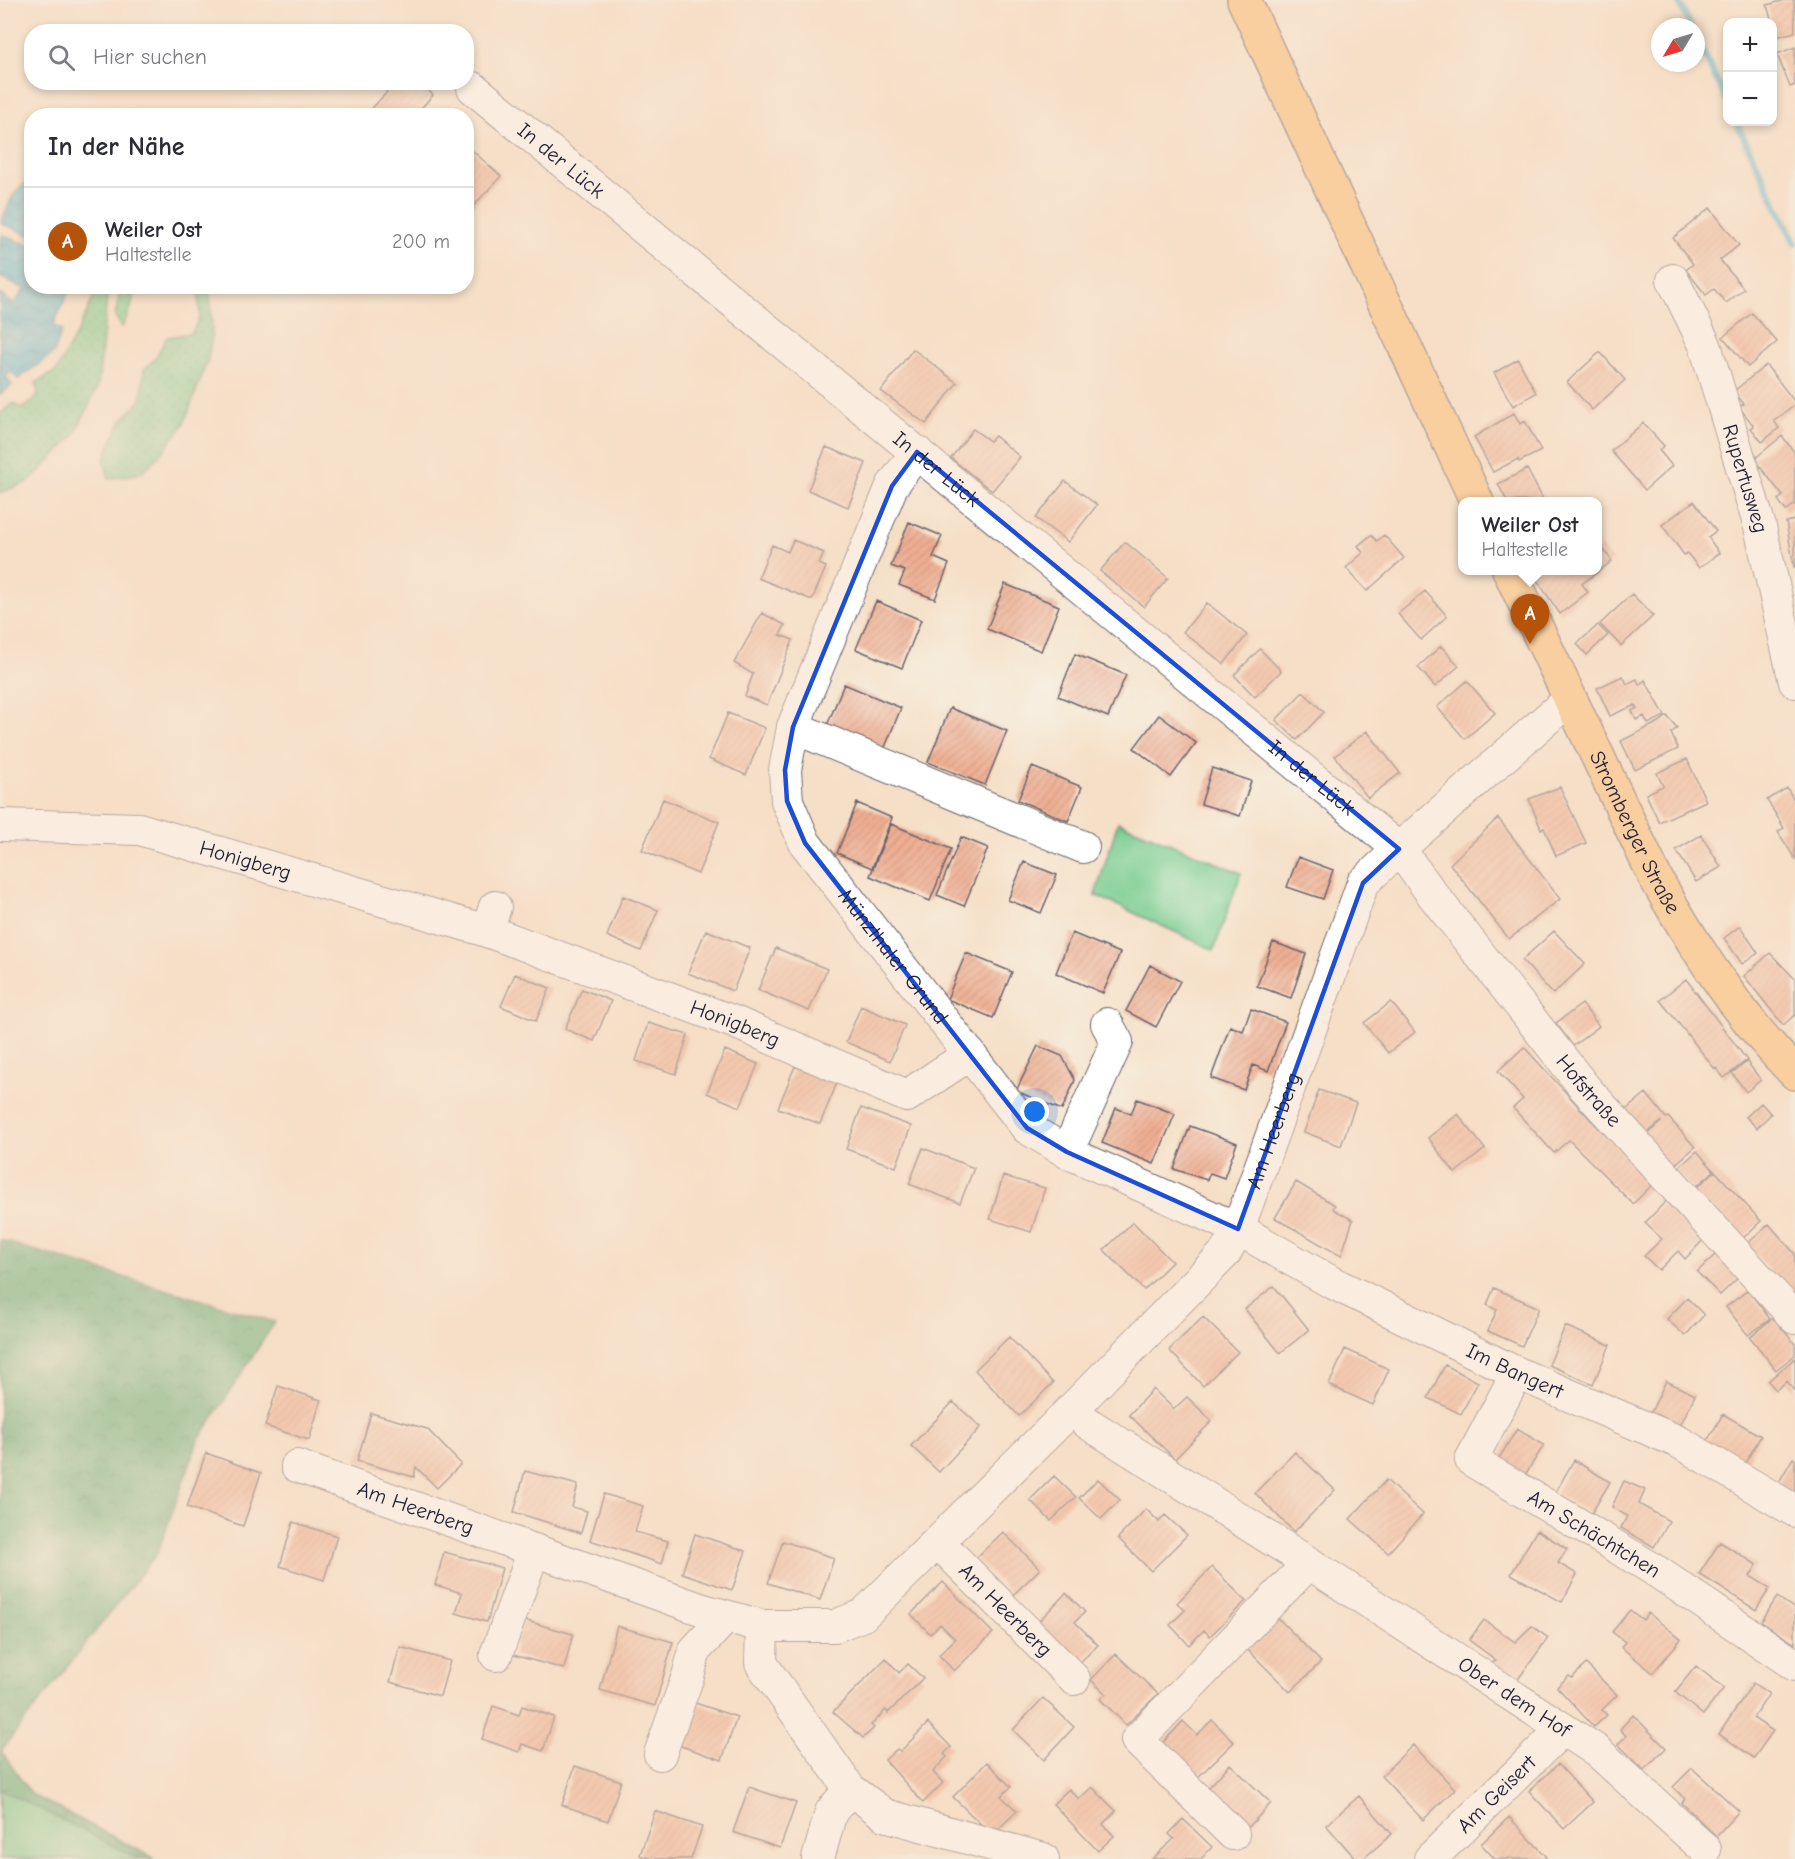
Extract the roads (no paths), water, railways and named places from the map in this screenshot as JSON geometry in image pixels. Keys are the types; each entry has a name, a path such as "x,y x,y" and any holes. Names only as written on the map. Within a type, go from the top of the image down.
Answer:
{"main road":[{"path":"1244,0 1475,497"},
{"name":"Stromberger Straße","path":"1511,575 1655,877 1719,983 1795,1073"}],"street":[{"name":"In der Lück","path":"474,89 1399,849"},
{"name":"Rupertusweg","path":"1673,280 1705,345 1760,527 1795,682"},
{"name":"Münzthaler Grund","path":"917,452 892,486 794,727 785,770 787,801 805,843 1027,1128 1067,1152 1238,1229"},
{"name":"Am Heerberg","path":"297,1466 703,1611 762,1626 835,1626 863,1615 1072,1409 1225,1253 1238,1229 1363,884 1399,849 1557,710 1572,704"},
{"path":"794,727 1083,847"},
{"name":"Honigberg","path":"0,825 139,829 491,919 907,1096 970,1054"},
{"name":"Hofstraße","path":"1399,849 1585,1088 1795,1318"},
{"path":"1067,1152 1116,1042 1107,1024"},
{"name":"Im Bangert","path":"1238,1229 1331,1282 1517,1372 1679,1442 1795,1511"},
{"name":"Am Schächtchen","path":"1517,1372 1471,1460 1653,1569 1795,1665"},
{"name":"Ober dem Hof","path":"1072,1409 1089,1424 1309,1563 1597,1751 1705,1849"},
{"name":"Am Heerberg","path":"938,1542 1074,1678"},
{"path":"496,1656 534,1550"},
{"path":"1233,1834 1137,1740 1309,1563"},
{"path":"660,1754 695,1650 726,1617"},
{"path":"762,1626 761,1664 850,1789 885,1815 1043,1859"},
{"name":"Am Geisert","path":"1430,1859 1563,1729"},
{"path":"818,1859 831,1812 850,1789"}],"water":[{"path":"24,185 24,233 1,223 14,195"},
{"path":"3,235 24,243 24,289 0,277 0,241"},
{"path":"24,290 24,294 68,294 53,326 62,330 54,353 18,379 12,372 6,376 12,385 0,395 0,294 14,304"}],"waterway":[{"path":"1678,0 1687,18"},
{"path":"1705,56 1723,93"},
{"path":"1738,126 1795,243"}],"place":[{"name":"Weiler Ost","path":"1530,644"}]}
